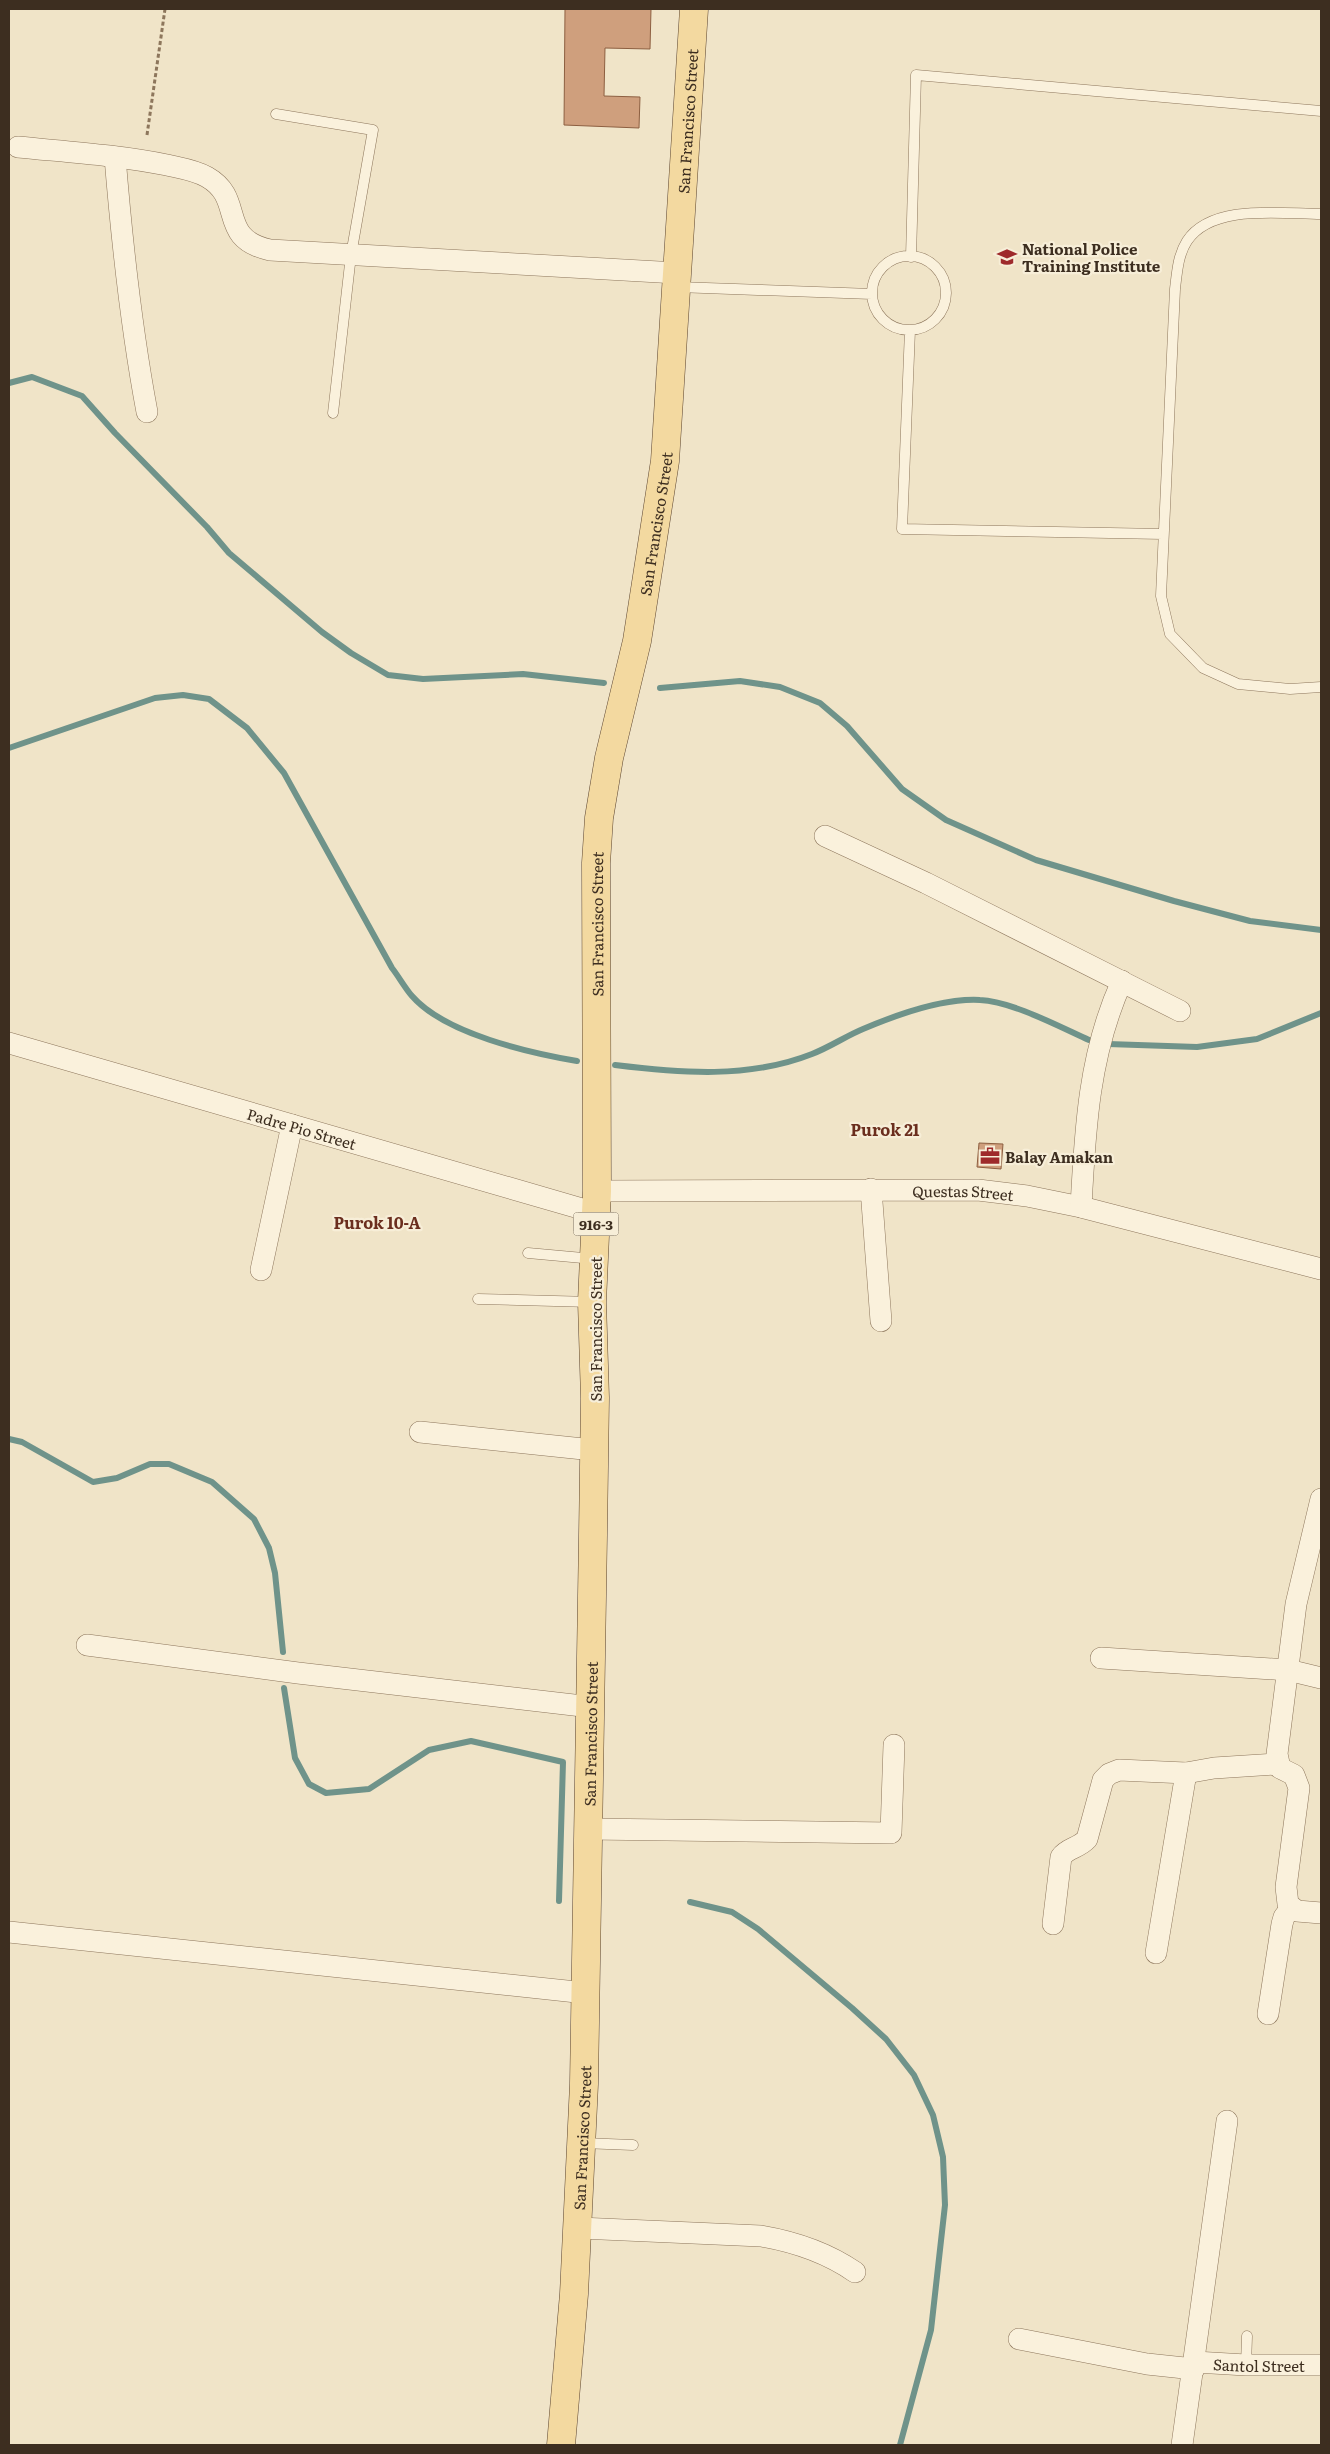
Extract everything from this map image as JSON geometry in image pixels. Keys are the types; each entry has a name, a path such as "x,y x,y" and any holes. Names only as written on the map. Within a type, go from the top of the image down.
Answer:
{"main road":[{"name":"San Francisco Street","path":"561,2445 579,2228 586,1993 591,1707 592,1302 596,1202 595,925 599,818 609,758 637,641 658,516 670,413 694,9"}],"street":[{"path":"18,147 115,157 190,170 206,176 218,185 228,200 240,236 253,247 270,250 677,280"},
{"path":"115,157 125,272 134,339 147,412"},
{"path":"825,836 926,883 1180,1011"},
{"path":"1081,1207 1088,1101 1109,1009 1122,981"},
{"name":"Padre Pio Street","path":"9,1043 292,1125 596,1202"},
{"path":"261,1270 292,1125"},
{"path":"871,1189 881,1321"},
{"name":"Questas Street","path":"596,1202 871,1189 978,1190 1027,1196 1081,1207 1321,1269"},
{"path":"420,1432 593,1450"},
{"path":"1321,1499 1296,1604 1277,1764 1280,1768 1294,1775 1299,1788 1286,1887 1287,1899 1291,1908 1303,1913 1321,1914"},
{"path":"87,1645 401,1686 591,1707"},
{"path":"1101,1658 1288,1670 1321,1678"},
{"path":"589,1829 891,1833 894,1745"},
{"path":"1054,1924 1061,1857 1065,1851 1081,1846 1087,1839 1103,1780 1109,1774 1119,1770 1186,1773 1214,1768 1277,1764"},
{"path":"1156,1953 1186,1773"},
{"path":"1268,2014 1282,1924 1291,1908"},
{"path":"9,1932 586,1993"},
{"path":"1182,2445 1195,2365 1227,2121"},
{"path":"579,2228 761,2236 787,2241 825,2253 855,2272"},
{"name":"Santol Street","path":"1019,2339 1148,2364 1321,2365"}],"lane":[{"path":"911,257 916,75 1321,111"},
{"path":"276,114 373,130 351,255 333,413"},
{"path":"1321,214 1259,213 1219,216 1198,228 1187,241 1178,264 1175,289 1161,596 1170,634 1203,668 1238,684 1290,689 1321,687"},
{"path":"911,257 924,259 938,271 946,288 946,300 942,312 934,322 923,328 910,330 899,329 888,324 874,306 872,294 875,280 884,267 892,261 911,257"},
{"path":"677,280 872,294"},
{"path":"910,330 902,529 1163,534"},
{"path":"528,1253 594,1260"},
{"path":"478,1299 592,1302"},
{"path":"582,2143 632,2145"},
{"path":"1246,2365 1247,2336"}],"path":[{"path":"147,135 164,9"}],"building":[{"path":"565,9 651,9 650,49 605,48 604,96 640,97 639,128 564,125"},
{"path":"979,1143 1003,1144 1001,1169 977,1167"}],"waterway":[{"path":"9,383 32,377 82,396 115,433 207,527 229,553 322,632 351,653 388,675 423,679 523,674 604,683"},
{"path":"660,688 740,681 780,687 820,703 847,726 902,789 946,820 1036,860 1174,901 1250,921 1321,930"},
{"path":"9,748 155,698 183,695 209,699 247,728 284,773 392,968 412,996 445,1021 466,1031 513,1047 577,1061"},
{"path":"615,1065 689,1072 739,1071 764,1067 812,1054 863,1029 920,1008 966,1000 992,1001 1006,1005 1089,1040"},
{"path":"1108,1044 1197,1047 1257,1039 1321,1013"},
{"path":"9,1439 22,1442 93,1482 117,1478 150,1464 169,1464 212,1482 254,1519 269,1548 275,1573 283,1652"},
{"path":"284,1688 295,1758 309,1784 326,1793 369,1789 429,1750 471,1741 563,1762 559,1901"},
{"path":"690,1902 732,1912 758,1929 852,2008 886,2039 914,2075 933,2115 943,2157 945,2205 931,2330 900,2445"}],"place":[{"name":"National Police Training Institute","path":"1007,257"},
{"name":"Balay Amakan","path":"990,1156"}],"district":[{"name":"Purok 21","path":"885,1129"},
{"name":"Purok 10-A","path":"377,1222"}]}
